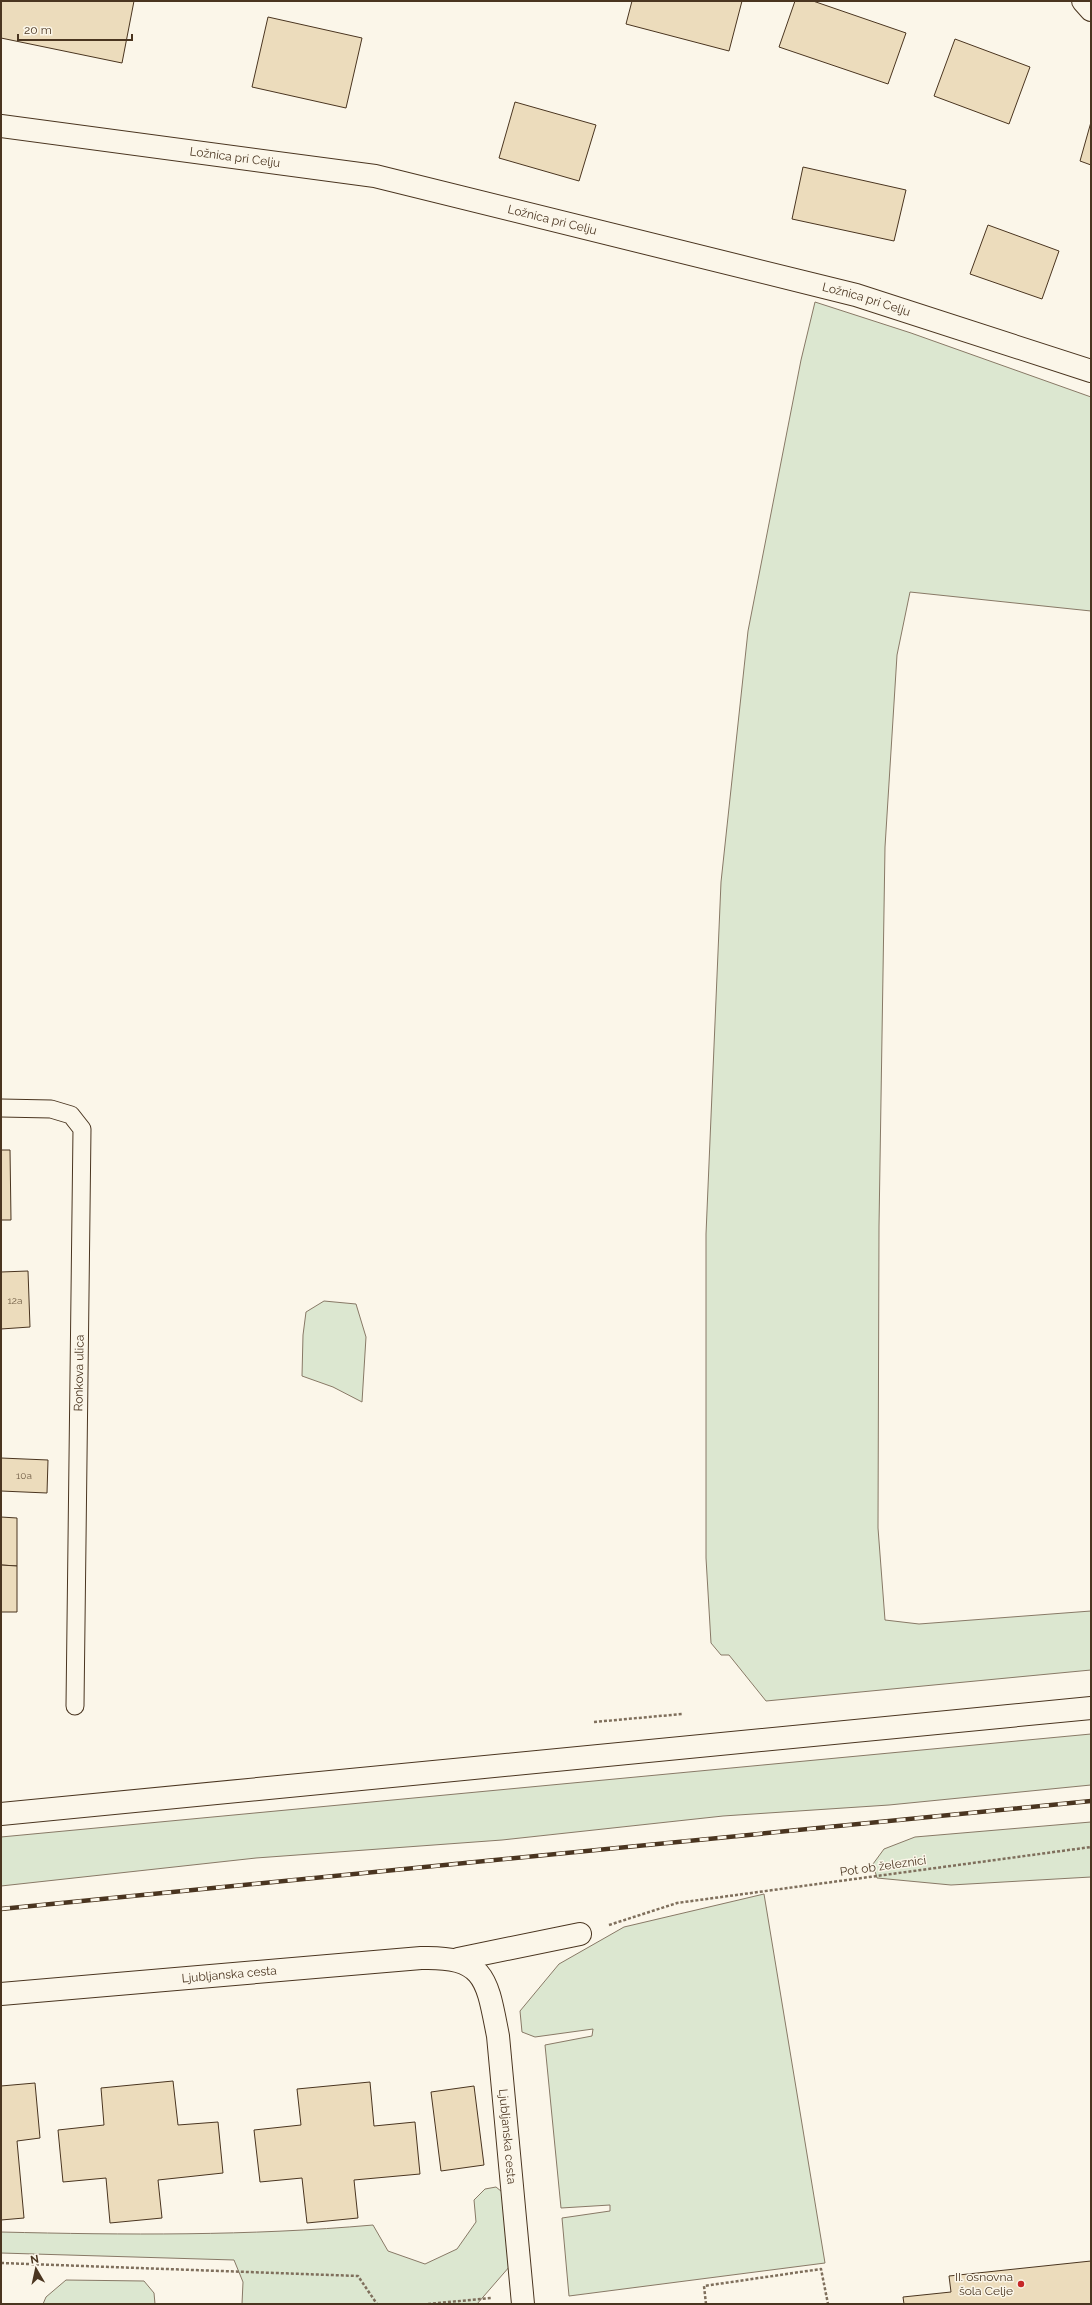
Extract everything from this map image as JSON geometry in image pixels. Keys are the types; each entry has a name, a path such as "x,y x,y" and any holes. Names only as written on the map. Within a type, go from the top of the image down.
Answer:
{"street":[{"path":"1083,1 1091,10"},
{"name":"Ložnica pri Celju","path":"1,126 375,176 856,295 1091,371"},
{"path":"1,1814 1091,1708"},
{"name":"Ljubljanska cesta","path":"458,1959 580,1934"},
{"name":"Ljubljanska cesta","path":"1,1994 413,1958 444,1957 458,1959 470,1965 481,1976 491,2000 498,2036 522,2300"}],"lane":[{"name":"Ronkova ulica","path":"1,1108 51,1109 71,1114 82,1129 75,1706"}],"path":[{"name":"Pot ob železnici","path":"580,1934 676,1903 1091,1847"},
{"path":"1,2263 358,2276 377,2304"},
{"path":"706,2304 704,2286 821,2270 828,2304"},
{"path":"428,2304 522,2300"}],"green space":[{"path":"815,302 911,333 1091,397 1091,611 910,592 897,655 885,847 879,1226 878,1528 885,1620 919,1624 1091,1611 1091,1670 766,1701 729,1655 721,1655 711,1643 706,1558 706,1234 721,882 748,631 801,360"},
{"path":"324,1301 356,1304 366,1337 362,1402 333,1387 302,1376 303,1335 306,1312"},
{"path":"1091,1734 1091,1785 889,1805 723,1816 502,1840 256,1858 1,1886 1,1837"},
{"path":"1091,1822 1091,1877 951,1885 877,1878 873,1864 884,1849 915,1837"},
{"path":"764,1894 825,2263 569,2296 562,2218 610,2211 610,2205 561,2208 545,2045 592,2036 593,2029 535,2037 522,2032 520,2011 559,1964 624,1927"},
{"path":"496,2187 507,2196 510,2266 477,2304 242,2304 243,2282 234,2260 1,2253 1,2232 187,2234 326,2229 373,2225 388,2251 425,2264 457,2249 476,2222 474,2200 485,2189"},
{"path":"66,2280 144,2281 154,2293 155,2304 43,2304 46,2297"}],"building":[{"path":"1,1 134,1 122,63 1,38"},
{"path":"632,1 742,1 729,51 626,24"},
{"path":"795,1 813,1 906,33 888,84 779,47"},
{"path":"268,17 362,38 346,108 252,87"},
{"path":"955,39 1030,67 1009,124 934,96"},
{"path":"515,102 596,125 579,181 499,158"},
{"path":"1091,122 1091,165 1080,161"},
{"path":"803,167 906,190 894,241 792,219"},
{"path":"988,225 1059,251 1042,299 970,274"},
{"path":"1,1150 10,1150 11,1220 1,1220"},
{"path":"28,1271 30,1327 1,1329 1,1272"},
{"path":"1,1458 48,1460 47,1493 1,1491"},
{"path":"1,1517 17,1518 17,1566 1,1565"},
{"path":"1,1565 17,1566 17,1612 1,1612"},
{"path":"173,2081 178,2125 218,2122 223,2173 158,2180 162,2218 110,2223 106,2178 63,2182 58,2130 104,2125 101,2088"},
{"path":"370,2082 374,2126 415,2122 420,2174 354,2180 358,2218 307,2223 302,2178 260,2182 254,2130 301,2125 297,2089"},
{"path":"35,2083 40,2138 17,2141 24,2218 1,2220 1,2086"},
{"path":"474,2086 484,2165 441,2171 431,2092"},
{"name":"II. osnovna šola Celje","path":"1091,2261 1091,2304 904,2304 903,2297 951,2292 949,2276"}],"railway":[{"path":"1,1909 1091,1801"}],"place":[{"name":"II. osnovna šola Celje","path":"1021,2284"}]}
